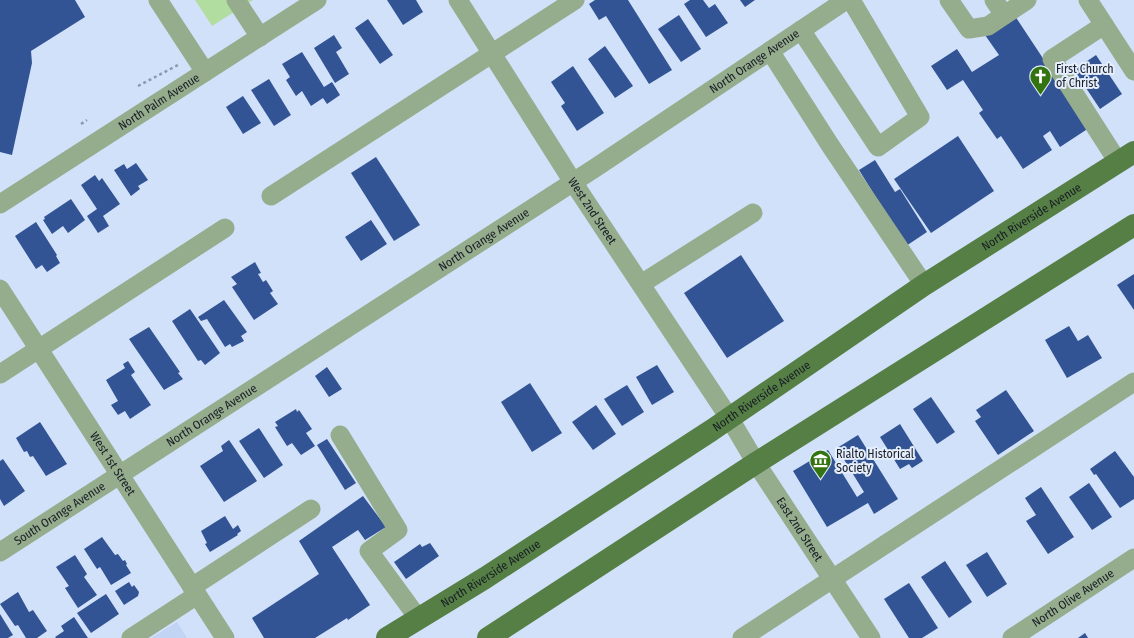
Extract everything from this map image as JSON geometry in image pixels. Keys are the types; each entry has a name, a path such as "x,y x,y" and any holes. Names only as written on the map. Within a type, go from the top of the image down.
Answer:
{"main road":[{"name":"North Riverside Avenue","path":"387,638 485,578 730,419 924,286 1126,157"},
{"path":"488,638 756,463 1134,225"}],"street":[{"path":"158,0 205,72"},
{"path":"236,0 260,37"},
{"name":"North Palm Avenue","path":"0,204 318,0"},
{"name":"West 2nd Street","path":"458,0 573,182 730,419"},
{"path":"271,196 576,0"},
{"name":"North Orange Avenue","path":"119,475 573,182 846,0"},
{"path":"801,30 878,147 920,117 851,0"},
{"path":"949,0 969,29 988,26 999,8 1027,0"},
{"path":"1088,0 1134,71"},
{"path":"1104,25 1052,59 1126,157"},
{"path":"770,50 924,286"},
{"path":"641,284 753,213"},
{"path":"0,374 225,228"},
{"name":"West 1st Street","path":"0,289 225,638"},
{"path":"742,638 1134,382"},
{"name":"East 2nd Street","path":"730,419 756,463 871,638"},
{"path":"340,435 398,530 369,550 418,618"},
{"name":"South Orange Avenue","path":"0,552 119,475"},
{"path":"131,638 194,591 311,509"},
{"name":"North Olive Avenue","path":"1012,638 1134,558"}],"path":[{"path":"138,86 179,65"},
{"path":"81,124 87,120"}],"shaded area":[{"path":"177,622 187,638 151,638"}],"green space":[{"path":"195,0 253,0 212,26"}],"building":[{"path":"0,0 75,0 85,17 31,51 32,63 12,155 0,152"},
{"path":"387,0 416,0 423,12 403,25"},
{"path":"595,0 628,0 672,70 649,84 606,16 599,20 589,4"},
{"path":"690,0 703,0 709,8 715,4 728,23 706,37 684,4"},
{"path":"740,0 755,0 745,7"},
{"path":"679,15 701,49 681,62 658,29"},
{"path":"1015,16 1089,128 1060,147 1050,131 1043,136 1052,150 1023,169 1001,136 997,139 979,113 983,110 963,80 947,90 931,66 957,49 972,72 999,55 985,35"},
{"path":"368,19 393,55 380,64 355,28"},
{"path":"334,35 342,48 336,52 349,74 335,83 314,48"},
{"path":"605,46 633,86 615,98 588,59"},
{"path":"302,52 324,87 332,82 340,95 327,104 323,98 311,106 302,91 296,96 286,80 290,77 282,64"},
{"path":"1096,55 1122,94 1100,109 1074,70"},
{"path":"573,66 604,113 577,131 561,106 565,103 551,82"},
{"path":"269,79 291,115 274,126 251,90"},
{"path":"243,96 261,123 243,134 226,107"},
{"path":"958,136 994,191 931,233 894,179"},
{"path":"376,157 420,225 394,241 351,173"},
{"path":"875,160 895,192 900,189 927,232 906,246 859,170"},
{"path":"136,163 148,180 138,186 140,189 131,196 114,170 124,164 127,169"},
{"path":"95,175 99,181 102,178 120,204 103,216 109,226 98,233 87,216 97,209 81,185"},
{"path":"71,199 85,220 68,233 63,226 52,234 43,220 45,219 44,217"},
{"path":"371,220 387,244 361,261 345,237"},
{"path":"36,222 57,255 56,256 60,263 47,272 42,265 36,269 15,236"},
{"path":"741,255 784,321 727,358 684,293"},
{"path":"255,262 261,273 258,274 263,282 266,280 273,291 270,293 278,304 254,320 232,287 237,284 231,277"},
{"path":"1134,274 1134,310 1117,285"},
{"path":"224,300 247,332 241,336 244,341 232,347 230,344 225,347 207,319 201,321 198,317"},
{"path":"190,309 220,353 205,365 201,360 198,361 172,321"},
{"path":"1069,326 1078,341 1088,335 1102,358 1067,378 1045,340"},
{"path":"149,327 180,372 178,373 183,379 164,390 129,339"},
{"path":"128,361 135,372 131,375 151,405 130,419 125,411 118,415 111,405 118,401 106,380 125,368 123,364"},
{"path":"657,365 674,392 652,405 636,377"},
{"path":"327,367 342,389 329,397 315,376"},
{"path":"530,383 562,433 532,452 501,402"},
{"path":"627,385 644,412 622,426 604,399"},
{"path":"1006,390 1034,431 998,455 975,421 981,417 976,410"},
{"path":"931,397 955,432 937,444 913,409"},
{"path":"596,405 616,434 593,450 572,422"},
{"path":"296,409 297,412 299,410 312,429 306,433 315,446 301,455 292,443 287,446 275,427 278,426 275,422"},
{"path":"40,422 67,464 46,476 33,456 30,457 27,451 24,452 16,438"},
{"path":"900,424 923,461 912,468 909,464 900,469 880,437"},
{"path":"259,428 283,465 264,478 239,441"},
{"path":"858,435 898,499 874,514 868,503 827,527 793,471 828,450 857,497 864,492 837,448"},
{"path":"327,439 356,483 345,490 317,445"},
{"path":"229,440 257,481 224,502 200,466 223,451 221,446"},
{"path":"1115,451 1134,477 1134,499 1120,508 1096,474 1094,475 1090,469"},
{"path":"3,459 25,491 4,506 0,499 0,461"},
{"path":"1089,483 1112,517 1092,530 1069,497"},
{"path":"1041,487 1074,537 1048,554 1026,521 1036,515 1025,498"},
{"path":"363,496 386,527 365,540 358,530 332,547 370,605 348,620 347,618 315,638 264,638 252,618 319,574 299,541"},
{"path":"225,516 233,529 238,525 241,531 237,534 238,535 210,552 205,544 207,543 201,531"},
{"path":"102,537 115,555 118,554 123,561 125,560 131,573 111,585 100,567 97,569 84,549"},
{"path":"430,543 439,556 406,579 394,562 420,544 422,547"},
{"path":"987,552 1007,584 987,597 966,565"},
{"path":"75,555 87,574 84,577 97,595 78,608 65,588 69,586 56,567"},
{"path":"945,561 972,602 949,618 921,577"},
{"path":"129,582 132,587 134,585 139,592 138,596 124,605 115,591"},
{"path":"909,583 938,628 922,638 909,638 884,599"},
{"path":"18,592 29,612 33,610 47,631 37,638 26,638 18,625 15,626 0,604"},
{"path":"106,594 119,614 91,633 77,613"},
{"path":"0,614 13,635 8,638 0,638"},
{"path":"74,617 88,638 56,638 55,637 64,631 61,626"},
{"path":"1085,633 1088,638 1078,638"}],"place":[{"name":"First Church of Christ","path":"1041,96"},
{"name":"Rialto Historical Society","path":"821,480"}]}
